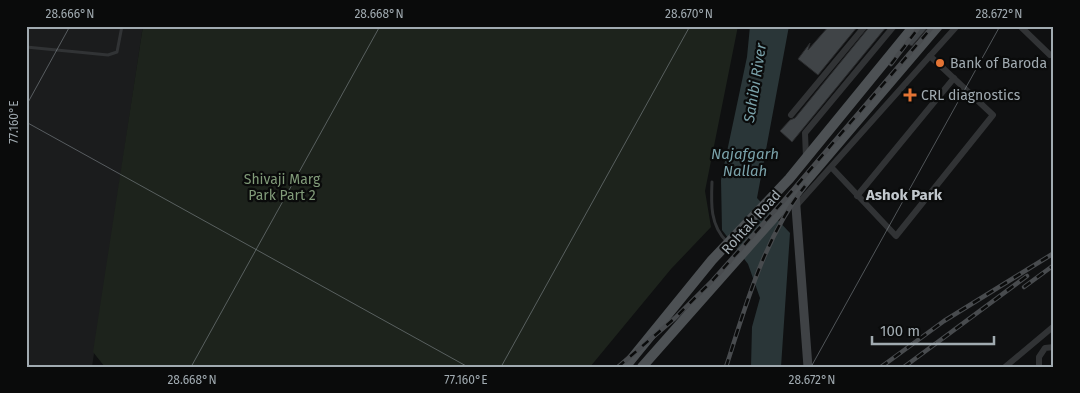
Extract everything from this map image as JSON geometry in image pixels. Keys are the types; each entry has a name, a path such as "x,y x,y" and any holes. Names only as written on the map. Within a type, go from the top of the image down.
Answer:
{"main road":[{"name":"Rohtak Road","path":"642,367 796,194 938,26"},
{"name":"Rohtak Road","path":"625,367 680,298 728,244 769,202 910,30"}],"street":[{"path":"791,114 865,26"},
{"path":"806,158 805,133 896,26 910,30"},
{"path":"796,206 957,26"},
{"path":"1020,26 1050,55"},
{"path":"832,168 896,236 993,115 930,56"},
{"path":"857,196 954,78"},
{"path":"796,194 808,367"},
{"path":"1006,367 1054,326"},
{"path":"1039,367 1042,352 1045,348 1054,347"}],"lane":[{"path":"26,47 108,55 117,52 122,26"},
{"path":"712,182 711,208 718,233 728,244"}],"shaded area":[{"path":"26,26 143,26 92,367 26,367"}],"green space":[{"name":"Shivaji Marg Park Part 2","path":"143,26 738,26 705,191 711,227 671,269 590,367 105,367 93,352"}],"water":[{"path":"750,26 789,26 757,198 790,233 781,367 751,367 752,327 760,298 748,264 722,230 721,180 747,57"}],"building":[{"path":"829,26 858,26 818,75 798,59 810,43 808,50"},
{"path":"870,26 887,26 792,142 780,131 790,120 795,118"},
{"path":"921,26 929,26 912,46 908,44"}],"railway":[{"path":"891,64 920,26"},
{"path":"618,367 675,318 713,280 933,26"},
{"path":"726,367 749,296 767,250 791,206 805,186"},
{"path":"881,367 944,321 1054,253"},
{"path":"1024,287 1054,265"},
{"path":"904,367 1027,276"}],"place":[{"name":"Bank of Baroda","path":"940,63"},
{"name":"CRL diagnostics","path":"910,95"}],"district":[{"name":"Ashok Park","path":"904,195"}],"water label":[{"name":"Sahibi River","path":"755,83"},
{"name":"Najafgarh Nallah","path":"745,162"}]}
